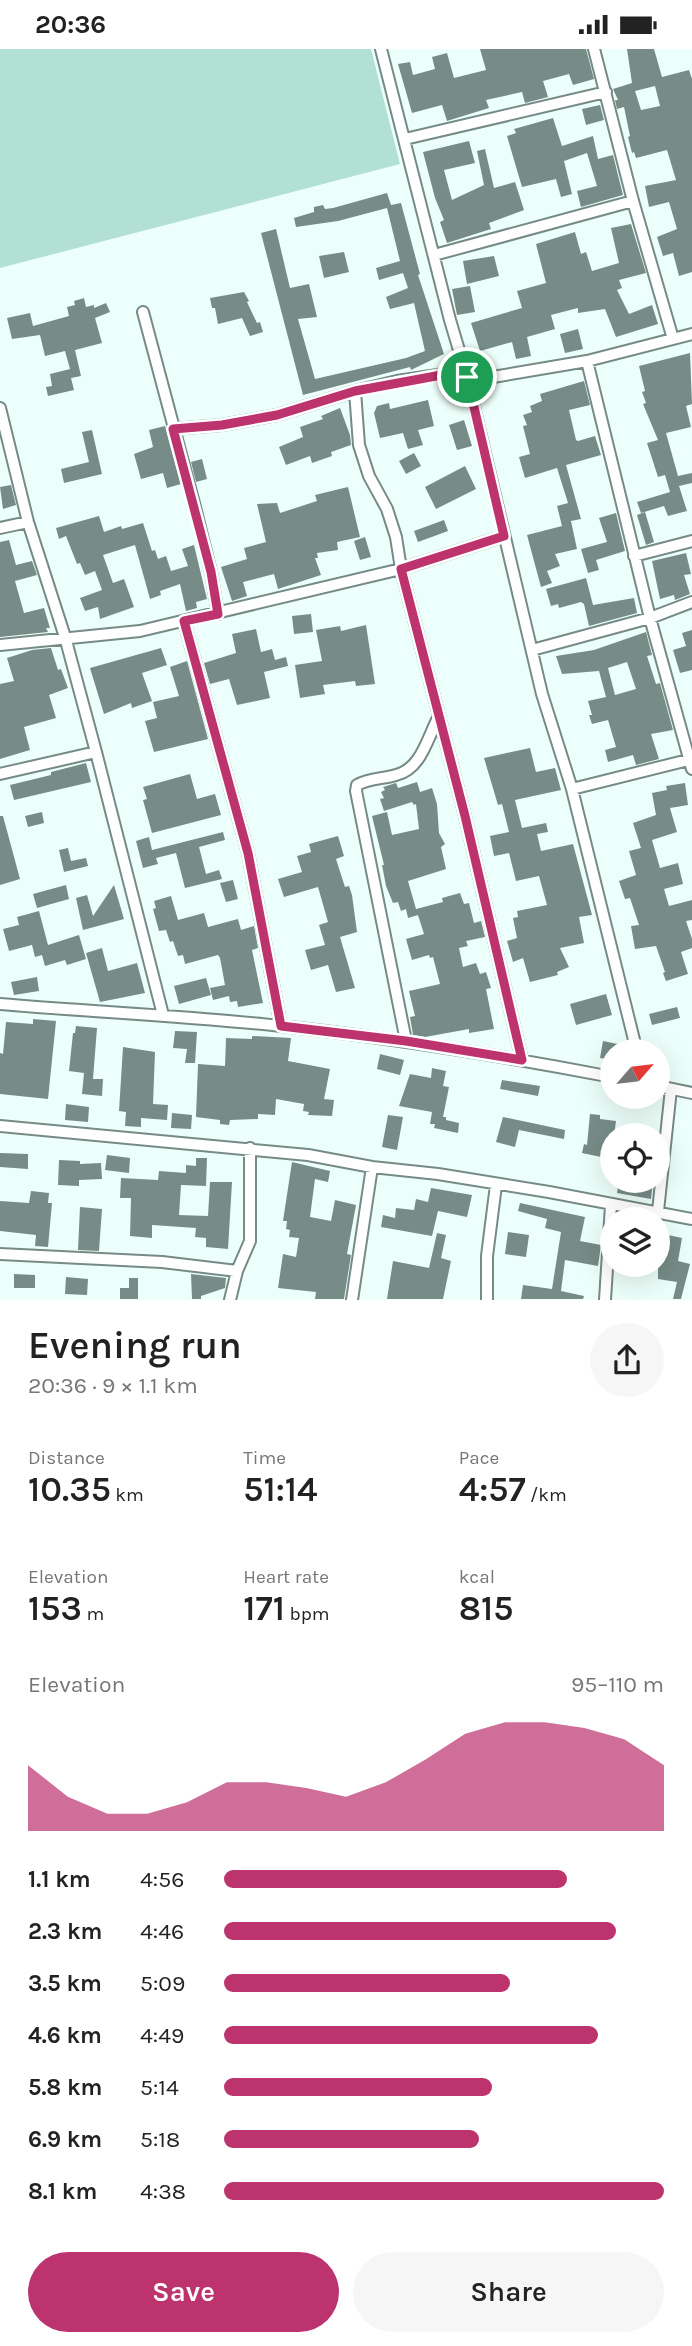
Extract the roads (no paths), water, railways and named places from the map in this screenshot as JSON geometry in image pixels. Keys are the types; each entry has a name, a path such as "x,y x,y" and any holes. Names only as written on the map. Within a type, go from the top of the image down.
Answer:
{"street":[{"path":"382,49 467,377 533,650 541,694 572,789 634,1039"},
{"path":"594,49 673,339"},
{"path":"405,138 606,92"},
{"path":"434,255 634,201"},
{"path":"143,312 211,572 218,614"},
{"path":"173,429 222,425 277,415 355,391 452,373 467,377 493,377 587,361 692,334"},
{"path":"572,789 691,762 650,618 587,361"},
{"path":"355,391 359,445 369,476 387,509 396,537 401,569 465,816 522,1060"},
{"path":"0,408 28,522 65,637 96,752 163,1015"},
{"path":"0,528 28,522"},
{"path":"0,645 65,637 125,634 218,614 401,569 504,536"},
{"path":"634,556 692,541"},
{"path":"533,650 650,618 692,602"},
{"path":"184,621 248,853 281,1026"},
{"path":"406,1041 356,791 357,785 366,780 409,771 415,765 438,718"},
{"path":"0,774 96,752"},
{"path":"0,1004 281,1026 406,1041 600,1075"},
{"path":"658,1207 671,1089 692,1093"},
{"path":"0,1126 308,1155 372,1167 438,1174 549,1192 627,1207"},
{"path":"230,1300 237,1271 250,1241 250,1148"},
{"path":"352,1300 372,1167"},
{"path":"487,1300 487,1256 496,1185"},
{"path":"605,1300 611,1205"},
{"path":"670,1214 692,1219"},
{"path":"0,1254 162,1262 237,1271"}]}
